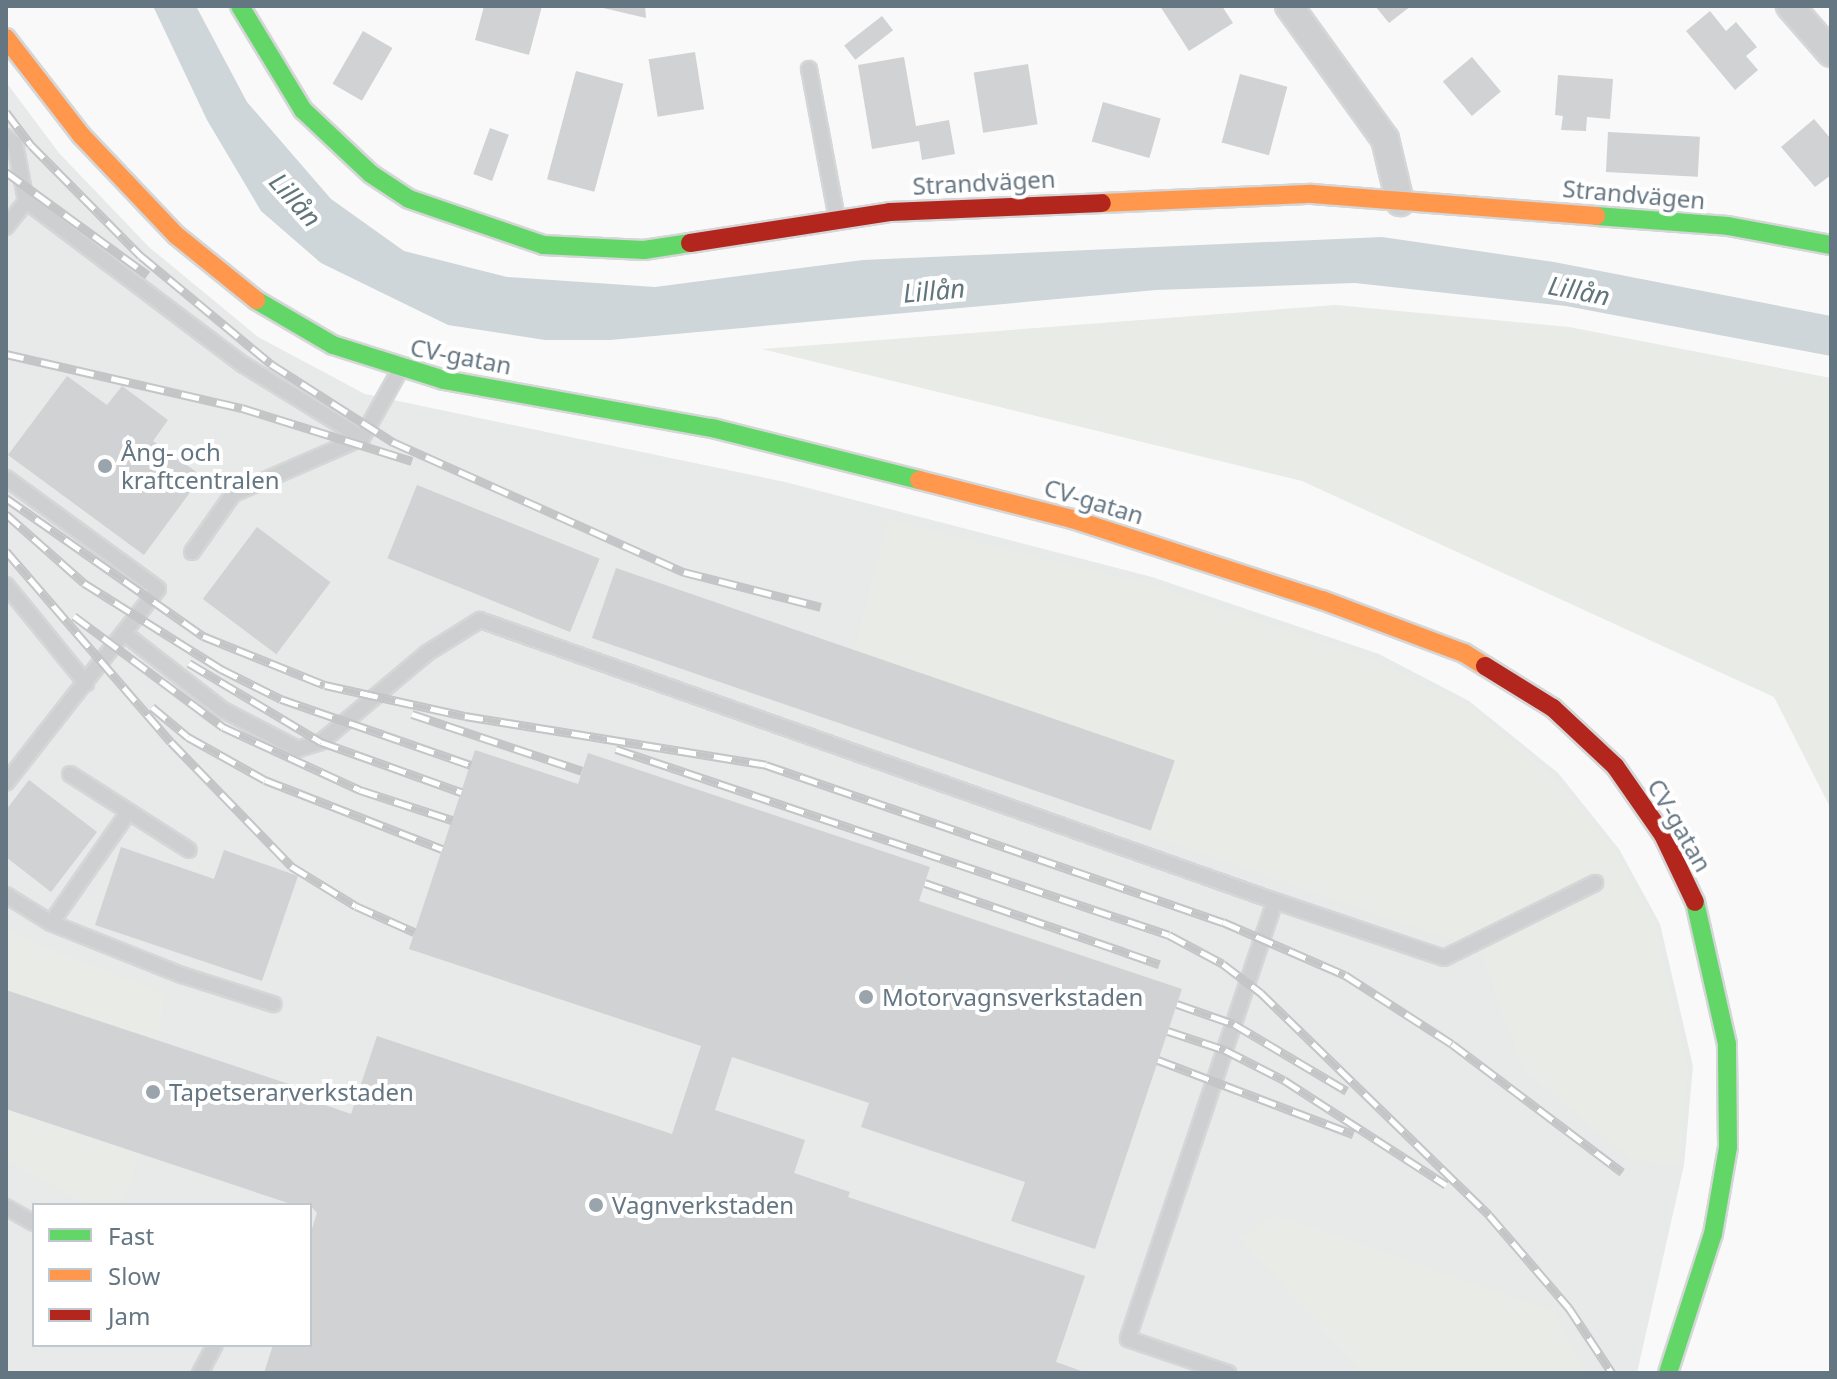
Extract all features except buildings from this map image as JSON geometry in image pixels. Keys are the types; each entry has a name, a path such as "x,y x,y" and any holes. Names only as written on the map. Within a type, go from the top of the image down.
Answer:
{"street":[{"name":"Strandvägen","path":"240,6 277,73 336,144 409,199 451,217 543,245 602,250 722,240 837,220 1085,200 1312,194 1728,226 1831,245"},
{"path":"1289,6 1385,139 1400,202"},
{"path":"1790,6 1831,53"},
{"name":"CV-gatan","path":"6,38 81,135 141,201 216,271 300,329 400,370 712,428 1072,519 1322,600 1464,653 1553,708 1615,766 1663,835 1707,938 1727,1044 1730,1113 1721,1199 1668,1373"}],"lane":[{"path":"809,69 837,220"},
{"path":"6,137 15,144 26,201 244,365 362,438"},
{"path":"6,227 26,201"},
{"path":"192,552 233,494 362,438 400,370"},
{"path":"6,478 158,589 6,783"},
{"path":"6,585 86,683"},
{"path":"125,634 223,710 298,749 321,742 427,653 480,620 1444,958 1595,883"},
{"path":"70,774 127,814 189,850"},
{"path":"51,923 127,814"},
{"path":"6,895 51,923 182,975 273,1004"},
{"path":"1228,1373 1128,1339 1275,901"},
{"path":"6,1207 32,1222"},
{"path":"200,1373 214,1347"}],"shaded area":[{"path":"6,82 59,153 149,247 258,337 365,394 785,482 1152,577 1379,654 1469,701 1558,773 1619,849 1660,924 1693,1066 1684,1165 1637,1373 6,1373"},
{"path":"1336,305 1569,327 1831,378 1831,809 1774,697 1302,481 762,349"},
{"path":"888,520 1156,586 1377,661 1467,704 1556,778 1614,848 1655,922 1688,1065 1680,1165 1632,1161 1522,1068 1480,950 1148,834 1172,765 853,652"},
{"path":"6,927 41,946 164,993 159,1041 6,990"},
{"path":"6,1109 140,1153 124,1203 82,1203 6,1159"},
{"path":"1274,1214 1555,1312 1586,1373 1362,1373 1241,1239"}],"water":[{"name":"Lillån","path":"153,6 196,6 247,102 331,199 404,251 507,277 655,287 863,260 1382,237 1554,262 1831,316 1831,356 1566,306 1355,283 1156,290 610,340 545,340 448,325 321,263 261,211 207,120"}],"railway":[{"path":"6,112 31,145 141,256 271,364 393,442 684,572 821,607"},
{"path":"6,172 148,275"},
{"path":"6,354 242,408 412,461"},
{"path":"6,498 203,636 325,685 465,716 766,765 1223,922 1345,975 1452,1044 1622,1172"},
{"path":"6,514 84,583 221,669 281,699 471,765"},
{"path":"6,551 171,742 291,866 356,906 414,932"},
{"path":"74,616 223,727 360,790 452,820"},
{"path":"189,663 321,742 461,792"},
{"path":"152,707 188,737 265,780 442,849"},
{"path":"412,714 582,771"},
{"path":"616,749 1169,935 1223,964 1261,993 1489,1215 1569,1308 1612,1373"},
{"path":"925,883 1159,964"},
{"path":"1177,1004 1234,1024 1347,1091"},
{"path":"1168,1031 1225,1050 1284,1080 1446,1185"},
{"path":"1158,1060 1353,1134"}],"traffic: fast":[{"path":"240,6 303,110 371,174 409,199 543,245 644,250 690,243"},
{"path":"1596,216 1728,226 1831,245"},
{"path":"256,300 333,345 444,380 712,428 919,480"},
{"path":"1668,1373 1713,1234 1728,1147 1727,1044 1695,902"}],"traffic: slow":[{"path":"6,38 81,135 177,236 256,300"},
{"path":"1102,203 1312,194 1596,216"},
{"path":"919,480 1072,519 1322,600 1464,653 1485,666"}],"traffic: jam":[{"path":"690,243 890,212 1102,203"},
{"path":"1485,666 1553,708 1615,766 1663,835 1695,902"}],"place":[{"name":"Ång- och kraftcentralen","path":"105,466"},
{"name":"Motorvagnsverkstaden","path":"866,997"},
{"name":"Tapetserarverkstaden","path":"153,1092"},
{"name":"Vagnverkstaden","path":"596,1205"}]}
